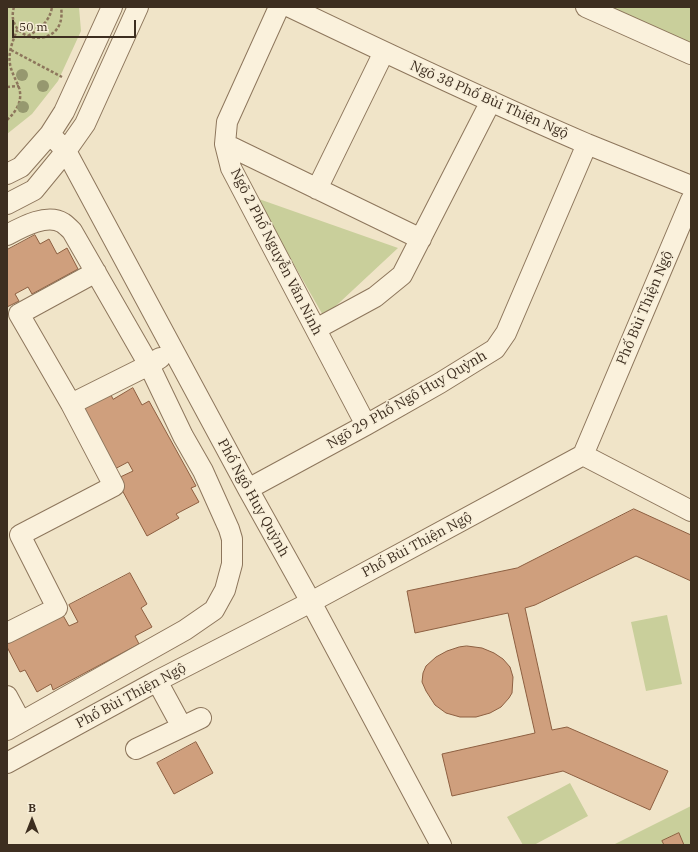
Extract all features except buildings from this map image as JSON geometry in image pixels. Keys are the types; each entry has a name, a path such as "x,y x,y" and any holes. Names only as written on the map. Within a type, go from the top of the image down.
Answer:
{"street":[{"path":"7,174 21,167 50,134 64,112 112,7"},
{"path":"7,204 34,190 66,151 85,124 138,7"},
{"name":"Ngõ 2 Phố Nguyễn Văn Ninh","path":"279,7 227,122 225,144 231,168 366,425"},
{"name":"Ngõ 38 Phố Bùi Thiện Ngộ","path":"290,7 384,52 586,144 691,186"},
{"path":"586,7 691,54"},
{"path":"317,189 384,52"},
{"path":"316,330 375,296 402,275 491,101"},
{"name":"Phố Ngô Huy Quỳnh","path":"50,134 66,151 441,845"},
{"path":"225,144 421,239"},
{"name":"Ngõ 29 Phố Ngô Huy Quỳnh","path":"248,489 366,425 440,383 495,349 506,333 586,144"},
{"name":"Phố Bùi Thiện Ngộ","path":"7,763 157,681 311,602 583,455 691,200"},
{"path":"7,235 19,229 49,219 62,222 72,231 148,365 183,436 203,471 230,529 232,539 232,564 225,590 214,610 185,630 14,726 7,696"},
{"path":"7,633 57,608 20,536 114,486 71,404 19,314 96,272"},
{"path":"71,404 148,365 173,350"},
{"path":"583,455 691,511"},
{"path":"157,681 182,727"},
{"path":"136,749 201,718"}],"path":[{"path":"14,7 13,19 18,28 21,32 28,36 36,38 44,38 51,35 57,29 61,22 61,7"},
{"path":"28,36 42,27 48,20 52,7"},
{"path":"7,120 15,113 19,104 20,96 19,86 10,64 12,42 18,28"},
{"path":"11,50 77,84"},
{"path":"7,87 19,86"}],"green space":[{"path":"7,7 79,7 81,31 58,81 32,114 7,134"},
{"path":"611,7 691,7 691,43"},
{"path":"256,198 398,248 324,317"},
{"path":"667,615 682,684 646,691 631,622"},
{"path":"570,783 588,816 534,845 523,845 507,817"},
{"path":"691,806 691,845 613,845"}]}
